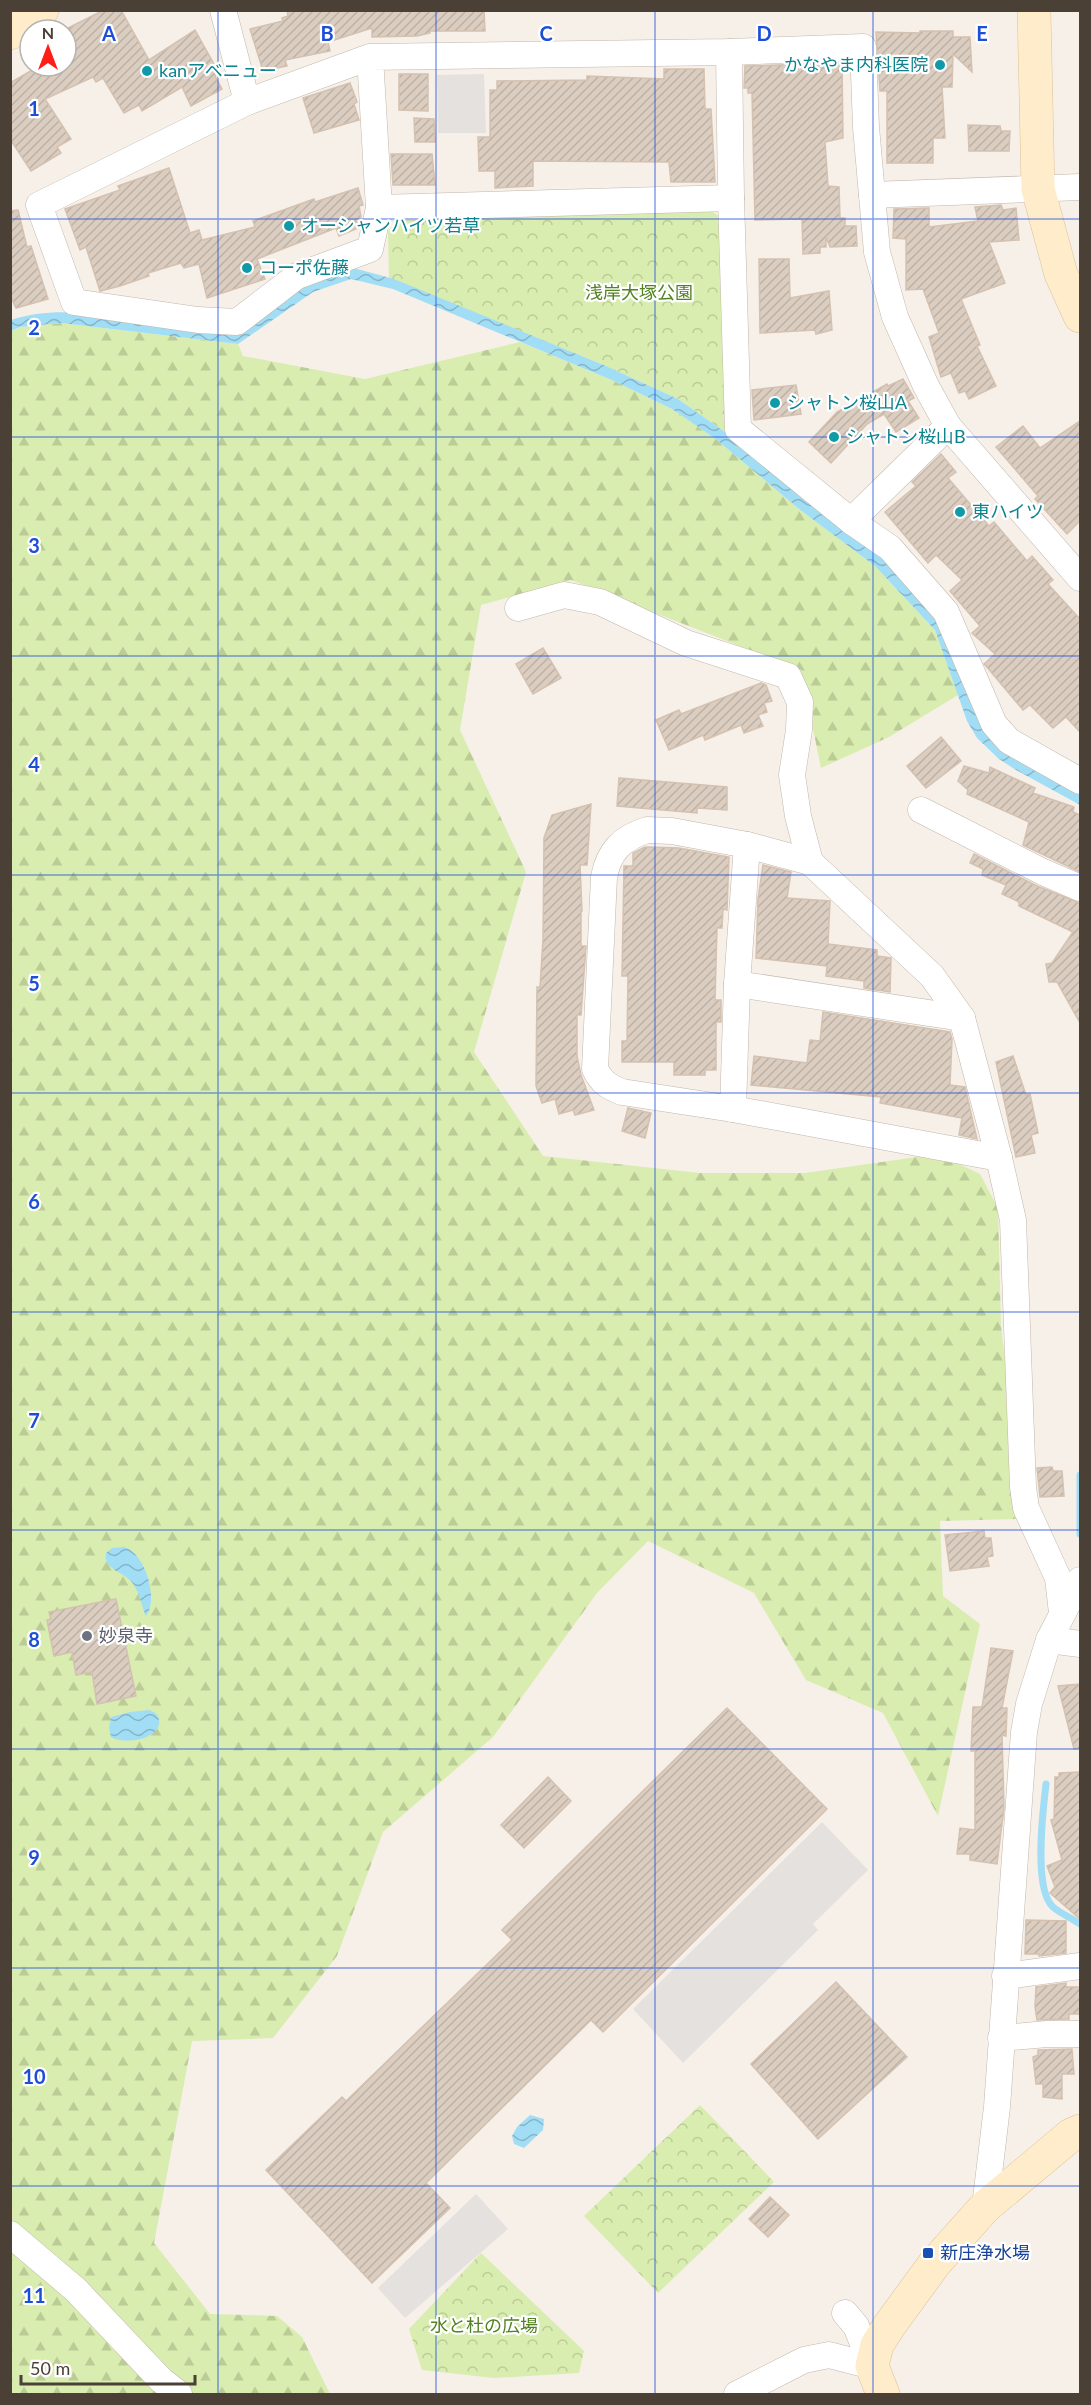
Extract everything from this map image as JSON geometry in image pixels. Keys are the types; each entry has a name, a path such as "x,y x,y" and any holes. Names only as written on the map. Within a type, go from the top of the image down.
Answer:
{"street":[{"path":"10,33 42,10"},
{"path":"223,10 247,102"},
{"path":"1034,10 1038,189 1061,274 1080,316"},
{"path":"370,57 379,208 370,249 297,276 237,322 198,320 74,302 39,205 247,102 370,57 729,52 863,47 866,127 877,252 896,317 926,386 948,426 1077,565"},
{"path":"729,52 738,429 851,521 890,548 946,612 994,724 1009,741 1080,781"},
{"path":"872,195 1080,187"},
{"path":"379,208 731,198"},
{"path":"851,521 948,426"},
{"path":"518,608 564,595 600,602 686,643 788,676 800,702 799,730 792,775 798,816 810,862"},
{"path":"921,810 1043,872 1080,888"},
{"path":"999,1158 733,1109 622,1092 609,1087 599,1078 595,1069 604,877 607,862 615,847 630,835 647,830 672,831 747,846 810,862 932,976 962,1018 999,1158 1013,1220 1023,1487 1026,1508 1058,1578 1062,1613"},
{"path":"733,1109 737,984 747,846"},
{"path":"737,984 962,1018"},
{"path":"985,2208 997,2107 1024,1732 1029,1704 1049,1640 1080,1580"},
{"path":"1049,1640 1080,1644"},
{"path":"1005,1976 1080,1966"},
{"path":"1001,2038 1080,2034"},
{"path":"877,2380 877,2345 935,2263 985,2208 1071,2135 1080,2131"},
{"path":"10,2234 76,2290 161,2380 179,2394"},
{"path":"845,2313 856,2326 877,2380"},
{"path":"737,2394 804,2360 829,2355 877,2380"},
{"path":"776,2394 804,2360"}],"green space":[{"name":"浅岸大塚公園","path":"708,209 719,216 725,432 678,399 606,366 389,278 388,231 401,218"},
{"path":"61,323 238,344 243,356 365,379 520,342 614,381 672,409 717,440 799,509 875,566 935,630 958,695 889,737 821,768 801,670 571,580 481,605 460,730 526,872 474,1052 543,1156 700,1173 805,1173 938,1154 980,1174 998,1208 1001,1326 1010,1402 1016,1519 940,1521 943,1596 980,1624 938,1816 883,1713 806,1680 754,1593 648,1541 597,1593 493,1737 383,1832 337,1956 273,2038 192,2041 154,2243 210,2314 277,2316 302,2337 330,2394 11,2394 11,331 20,327"},
{"path":"700,2105 774,2182 658,2293 584,2216"},
{"name":"水と杜の広場","path":"481,2253 584,2351 579,2373 494,2378 422,2370 409,2329"}],"shaded area":[{"path":"484,74 486,133 438,133 437,75"},
{"path":"822,1822 868,1870 813,1924 818,1930 683,2063 633,2009"},
{"path":"476,2194 508,2229 405,2318 378,2288"}],"water":[{"path":"350,267 394,279 606,366 678,399 725,432 804,500 884,559 943,623 984,729 1080,792 1080,805 999,759 977,738 967,721 935,630 875,566 799,509 717,440 672,409 614,381 393,289 351,279 313,292 238,344 61,323 20,327 11,331 11,320 42,313 74,312 234,333 307,285"},
{"path":"124,1547 139,1558 148,1578 151,1600 146,1616 133,1584 107,1562 106,1553 112,1548"},
{"path":"149,1710 156,1713 159,1720 154,1732 141,1739 124,1741 111,1737 109,1728 111,1717"},
{"path":"530,2115 544,2119 543,2130 524,2148 514,2144 512,2136 517,2127"}],"building":[{"path":"104,10 121,10 149,60 195,30 219,73 215,76 222,89 191,106 182,87 142,111 139,105 124,113 103,78 96,82 93,77 45,99 71,139 57,147 61,153 31,171 10,139 10,83 19,78 78,78 78,23"},
{"path":"287,10 484,10 485,31 430,31 430,33 417,36 372,37 372,28 328,42 330,51 285,60 287,66 263,71 250,29 283,21 282,18 288,16"},
{"path":"920,31 953,31 953,37 970,37 972,72 953,54 952,87 942,87 945,138 933,138 933,163 887,163 887,91 880,91 876,32 920,33"},
{"path":"842,63 843,138 825,142 828,186 839,187 840,218 845,218 845,226 856,226 857,246 830,247 826,237 826,247 820,247 820,253 803,254 802,219 755,220 752,93 748,93 748,88 744,88 745,66"},
{"path":"664,69 704,69 705,109 711,109 715,182 671,182 669,162 533,161 533,186 495,188 495,171 479,171 478,137 490,137 490,90 497,90 497,81 587,80 587,76 664,79"},
{"path":"399,74 428,74 428,111 399,110"},
{"path":"350,83 357,102 354,104 359,120 314,133 303,98"},
{"path":"414,118 434,119 435,142 415,142"},
{"path":"968,125 1000,126 1001,131 1010,131 1009,151 969,151"},
{"path":"391,154 432,154 435,185 393,185"},
{"path":"169,168 190,233 199,230 202,240 255,227 253,221 314,199 315,202 358,188 363,205 359,206 361,217 356,219 358,228 339,236 336,228 257,259 265,279 207,298 199,264 184,268 181,263 148,273 149,276 100,291 86,247 80,250 65,209 120,190 118,186"},
{"path":"1001,205 1003,210 1016,208 1019,240 989,242 1005,283 961,299 980,345 977,346 996,386 969,399 965,391 959,393 951,373 941,377 929,337 939,333 923,289 906,290 906,239 893,238 894,209 929,208 929,227 978,221 975,207"},
{"path":"18,210 27,247 31,246 48,299 16,308 10,295 10,211"},
{"path":"759,259 789,259 790,298 829,291 832,330 816,334 815,330 760,333"},
{"path":"903,379 914,398 908,401 919,418 896,432 884,414 867,424 831,463 809,442 837,412 887,384 888,386"},
{"name":"シャトン桜山A","path":"796,385 801,414 754,420 752,390"},
{"path":"1080,421 1080,521 1067,534 1035,499 1038,496 996,447 1023,426 1040,448"},
{"path":"941,454 956,472 948,478 989,526 994,522 1027,561 1032,556 1053,580 1048,584 1080,619 1080,732 1066,717 1053,728 1030,705 1023,710 984,664 995,654 972,633 980,626 950,591 962,580 936,555 928,563 885,512 916,486 912,482"},
{"path":"543,648 561,678 533,694 516,664"},
{"path":"761,683 766,685 772,701 764,703 767,712 758,715 763,726 744,733 741,725 705,740 703,735 669,750 656,720 679,710 681,714"},
{"path":"941,737 961,761 926,788 907,766"},
{"path":"964,766 989,773 990,767 1035,788 1033,793 1074,807 1073,812 1080,815 1080,872 1023,845 1029,822 967,794 968,790 958,781"},
{"path":"619,778 727,787 727,810 697,808 697,813 617,806"},
{"path":"591,804 587,865 580,865 581,946 586,946 581,1015 577,1015 577,1056 581,1075 594,1110 575,1115 573,1110 559,1114 555,1099 542,1103 536,1086 537,987 540,987 543,939 544,838 552,815"},
{"path":"645,847 679,848 729,857 727,910 723,909 722,928 717,928 715,1000 721,1000 721,1022 716,1022 716,1070 705,1070 705,1075 674,1075 674,1062 622,1062 622,1041 627,1041 628,976 622,976 624,866 633,866 633,853"},
{"path":"974,854 1037,886 1080,903 1080,1023 1057,982 1049,982 1046,964 1052,963 1073,932 1019,906 1019,902 1002,894 1006,885 982,875 983,869 970,863"},
{"path":"763,865 791,872 787,898 830,901 828,944 877,950 877,956 891,958 890,992 864,988 864,981 826,976 827,966 756,958 758,899"},
{"path":"823,1012 950,1032 952,1039 950,1085 965,1087 977,1139 959,1135 962,1118 880,1103 881,1097 751,1085 754,1056 807,1063 810,1040 820,1041"},
{"path":"1013,1056 1026,1095 1030,1094 1038,1133 1031,1135 1035,1153 1016,1157 996,1062"},
{"path":"628,1108 651,1113 645,1138 622,1131"},
{"path":"1052,1467 1053,1471 1062,1471 1064,1496 1040,1497 1037,1468"},
{"path":"984,1531 985,1538 991,1538 993,1556 987,1557 989,1566 950,1571 945,1535"},
{"name":"妙泉寺","path":"116,1599 136,1696 97,1704 92,1672 76,1675 72,1652 54,1656 47,1620 51,1619 49,1612"},
{"path":"991,1648 1013,1651 1002,1708 1007,1708 1006,1736 1002,1735 1004,1808 997,1864 970,1860 970,1854 957,1854 960,1828 975,1830 975,1751 971,1751 973,1707 982,1707"},
{"path":"1080,1684 1080,1748 1074,1749 1058,1686"},
{"path":"727,1708 827,1809 603,2032 591,2020 426,2183 450,2208 372,2283 266,2170 342,2097 346,2101 512,1940 502,1930"},
{"path":"1080,1772 1080,1919 1050,1893 1055,1887 1047,1866 1062,1860 1051,1820 1054,1819 1055,1777 1059,1777 1059,1773"},
{"path":"548,1777 571,1801 524,1848 501,1825"},
{"path":"1026,1920 1066,1921 1066,1953 1039,1956 1039,1954 1025,1954"},
{"path":"836,1982 907,2057 818,2139 751,2064"},
{"path":"1066,1983 1066,1987 1080,1987 1080,2014 1069,2014 1069,2019 1037,2020 1036,1987"},
{"path":"1072,2049 1074,2074 1062,2074 1062,2099 1043,2097 1043,2084 1036,2084 1033,2057 1038,2055 1038,2050"},
{"path":"770,2197 789,2215 768,2237 749,2219"}],"waterway":[{"path":"1080,1475 1080,1534"},
{"path":"1046,1784 1041,1848 1043,1884 1047,1898 1053,1907 1080,1924"}],"place":[{"name":"かなやま内科医院","path":"940,65"},
{"name":"kanアベニュー","path":"147,71"},
{"name":"オーシャンハイツ若草","path":"289,226"},
{"name":"コーポ佐藤","path":"247,268"},
{"name":"シャトン桜山A","path":"775,403"},
{"name":"シャトン桜山B","path":"834,437"},
{"name":"東ハイツ","path":"960,512"},
{"name":"妙泉寺","path":"87,1636"},
{"name":"新庄浄水場","path":"928,2253"}]}
